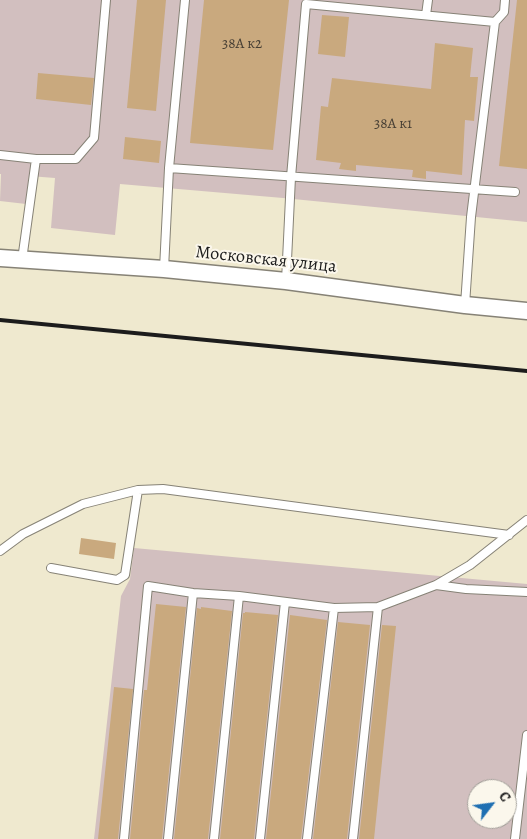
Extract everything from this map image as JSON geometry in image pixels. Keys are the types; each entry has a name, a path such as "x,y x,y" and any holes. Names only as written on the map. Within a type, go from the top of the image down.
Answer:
{"street":[{"name":"Московская улица","path":"0,258 164,269 286,281 465,305 527,311"}],"lane":[{"path":"0,155 36,159 76,159 94,138 106,0"},
{"path":"164,269 169,168 186,0"},
{"path":"426,16 428,0"},
{"path":"465,305 475,190 495,22 504,12 506,0"},
{"path":"286,281 291,177 306,4 495,22"},
{"path":"22,260 36,159"},
{"path":"169,168 515,192"},
{"path":"0,550 23,534 83,504 138,490 163,489 509,535"},
{"path":"51,568 117,580 126,575 138,490"},
{"path":"124,839 148,586 193,593 239,596 334,608 378,607 436,585 470,565 527,520"},
{"path":"436,585 466,589 527,592"},
{"path":"168,839 193,593"},
{"path":"214,839 239,596"},
{"path":"260,839 285,602"},
{"path":"353,839 378,607"},
{"path":"307,839 334,608"},
{"path":"515,839 527,735"}],"shaded area":[{"path":"0,0 527,0 527,222 120,184 115,235 51,228 55,178 29,176 26,204 0,201"},
{"path":"134,548 527,584 527,839 94,839 121,596 130,579"}],"building":[{"path":"137,0 166,0 156,111 127,108"},
{"path":"204,0 289,0 273,150 190,143"},
{"path":"517,0 527,0 527,169 499,166"},
{"path":"322,15 349,17 345,57 318,54"},
{"path":"435,43 473,48 470,77 478,77 474,121 465,120 462,175 426,171 426,179 412,177 413,170 356,165 356,171 339,169 341,163 316,160 321,106 328,107 332,78 431,89"},
{"path":"38,73 94,78 91,105 36,99"},
{"path":"125,137 161,141 159,163 123,159"},
{"path":"81,538 116,543 114,559 79,554"},
{"path":"156,604 186,607 162,839 130,839 144,690 147,690"},
{"path":"201,607 232,611 208,839 174,839 197,608 201,609"},
{"path":"243,613 278,615 254,839 220,839"},
{"path":"290,615 327,620 301,839 266,839"},
{"path":"338,622 370,625 347,839 313,839"},
{"path":"382,625 396,626 374,839 359,839"},
{"path":"114,687 133,689 118,839 98,839"}],"railway":[{"path":"0,320 527,371"}]}
